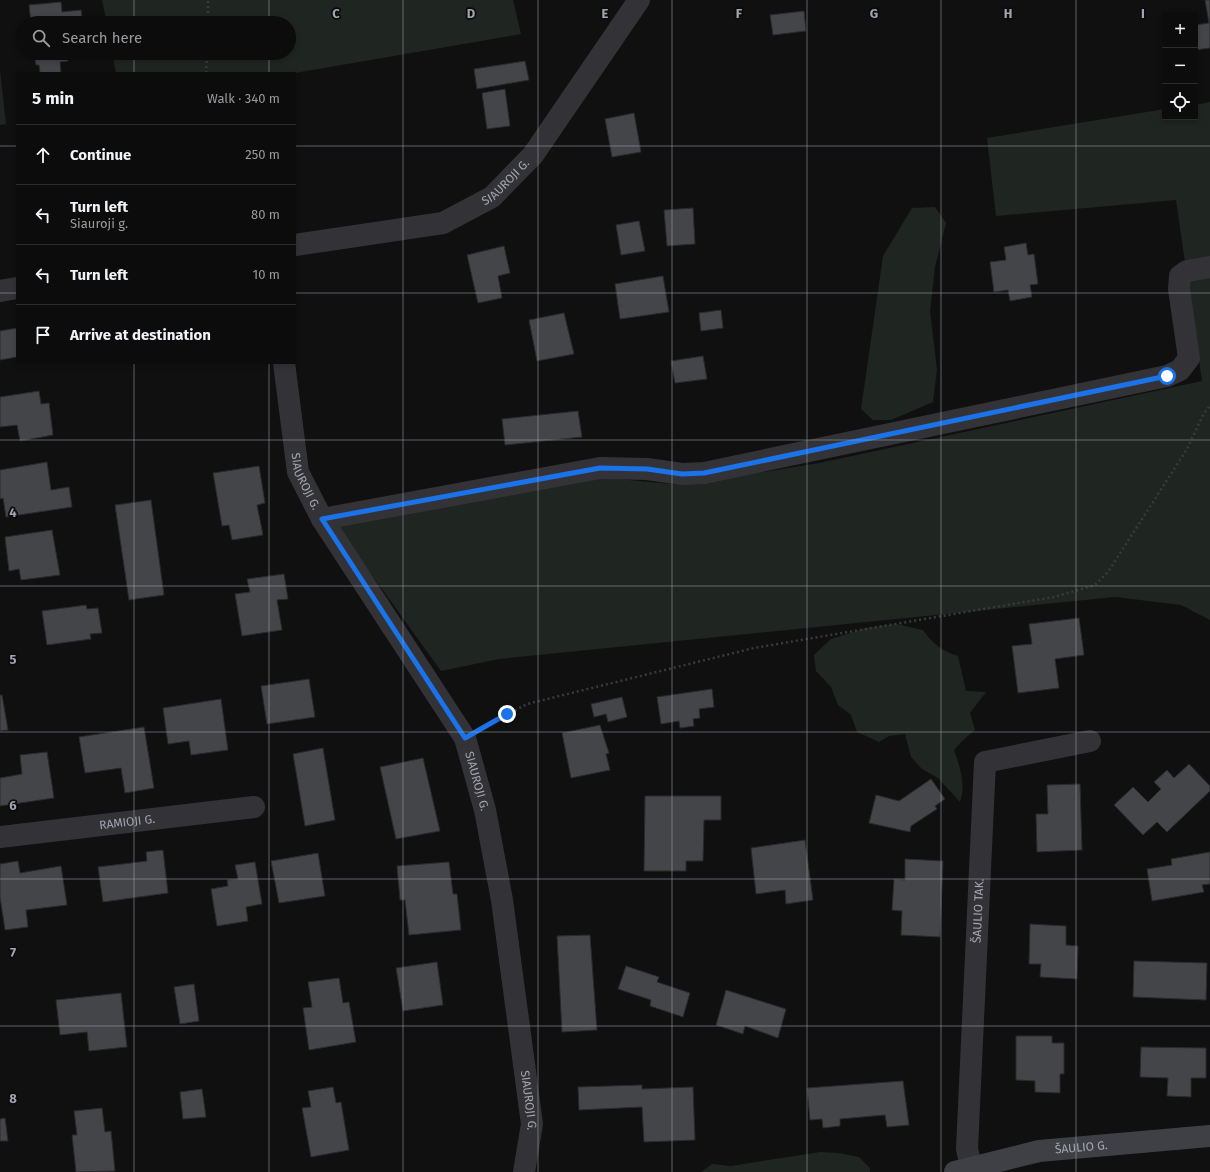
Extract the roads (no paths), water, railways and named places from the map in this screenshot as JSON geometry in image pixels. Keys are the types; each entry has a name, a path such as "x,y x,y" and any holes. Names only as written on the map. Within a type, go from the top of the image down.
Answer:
{"street":[{"name":"SIAUROJI G.","path":"296,245 443,223 492,197 533,155 638,0"},
{"path":"322,519 600,468 647,469 682,474 704,473 1167,376 1180,370 1189,358 1179,289 1180,276 1187,271 1210,267"},
{"path":"0,291 16,288"},
{"name":"SIAUROJI G.","path":"284,364 298,472 322,519 465,738 484,810 502,900 532,1124 524,1172"},
{"name":"ŠAULIO TAK.","path":"963,1170 967,1150 985,762 1090,741"},
{"name":"RAMIOJI G.","path":"0,837 254,807"},
{"name":"ŠAULIO G.","path":"963,1170 1038,1151 1210,1136"}]}
